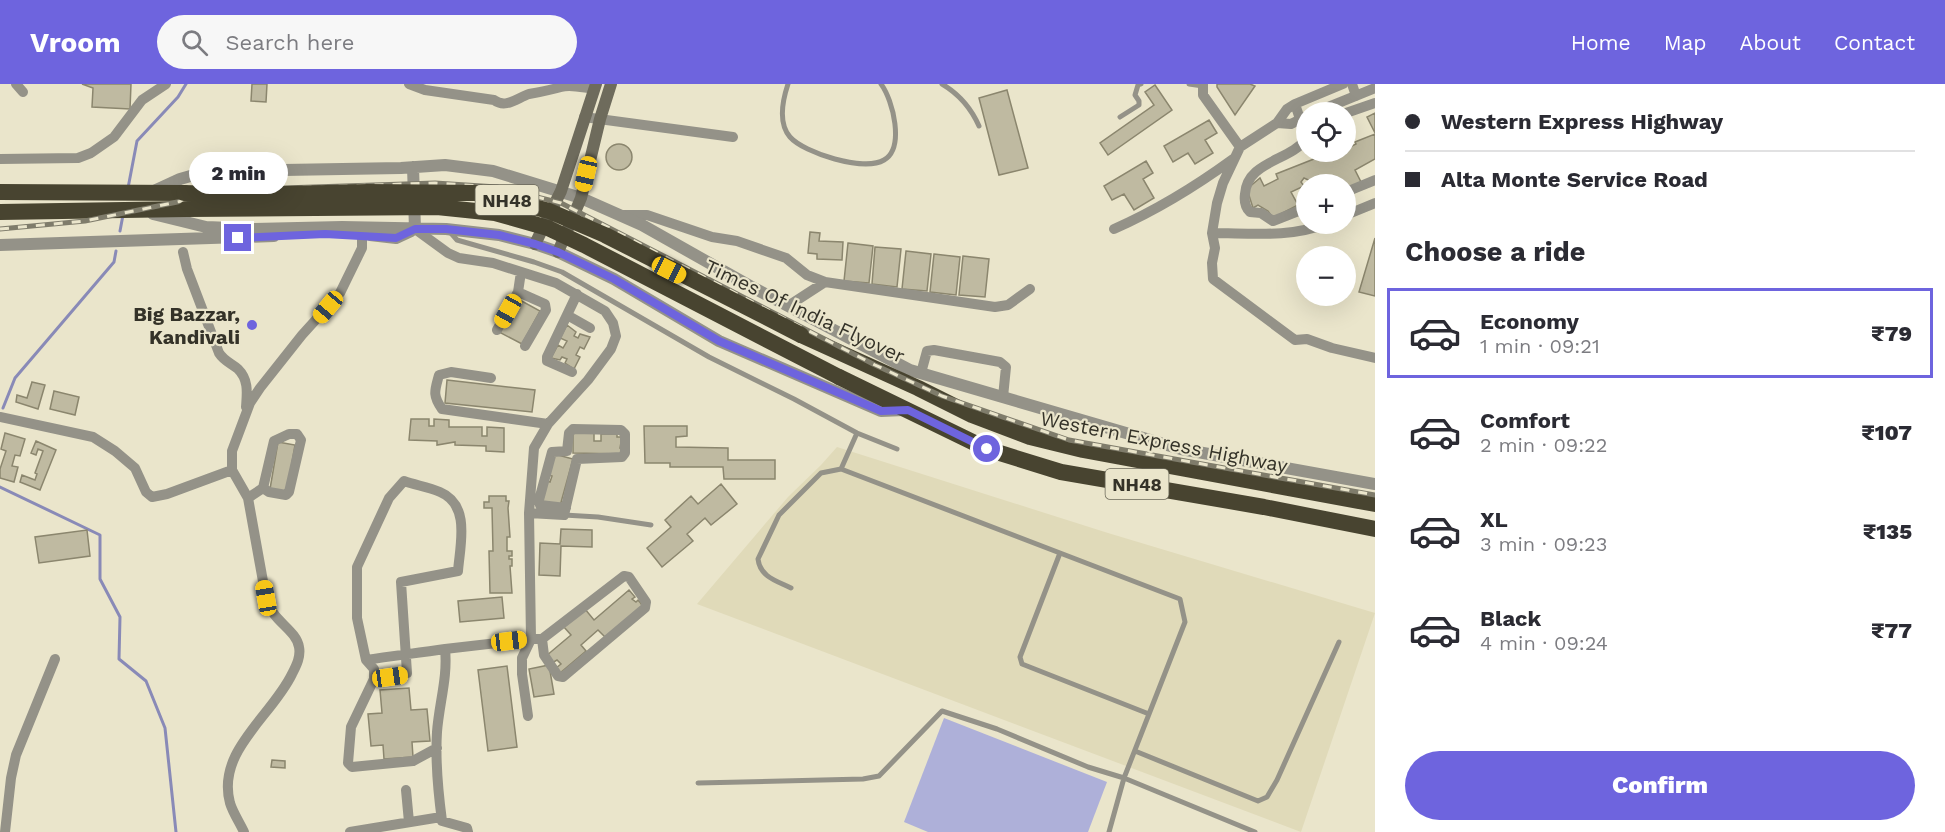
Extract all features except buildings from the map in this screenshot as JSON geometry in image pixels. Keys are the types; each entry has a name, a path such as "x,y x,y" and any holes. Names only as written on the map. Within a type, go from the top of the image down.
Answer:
{"highway":[{"name":"NH48","path":"0,192 150,193"},
{"name":"Times Of India Flyover","path":"150,193 248,195 368,192 481,193 549,211 605,236 847,356 916,377"},
{"name":"Times Of India Flyover","path":"135,210 365,206 437,207 495,213 548,228 838,377 908,410"},
{"name":"NH48","path":"0,212 135,210"},
{"name":"Western Express Highway","path":"916,377 972,415 1030,437 1083,450 1375,504"},
{"name":"NH48","path":"908,410 987,449 1061,472 1375,529"}],"main road":[{"path":"558,252 581,198 611,84"},
{"path":"535,244 561,191 595,86"}],"street":[{"path":"410,84 426,90 494,100 504,104 563,86 595,86"},
{"path":"1343,84 1295,104 1287,109 1277,123 1240,147 1217,203 1212,233 1215,248 1212,263 1213,279 1295,340 1307,339 1332,348 1375,357"},
{"path":"1352,84 1356,96"},
{"path":"1203,85 1203,95 1240,147"},
{"path":"0,159 78,158 91,153 114,137 142,100 162,86"},
{"path":"1341,102 1375,88"},
{"path":"1356,110 1375,103"},
{"path":"584,117 733,137"},
{"path":"1277,123 1291,124 1296,121"},
{"path":"1296,147 1255,172 1245,189 1244,201 1250,212 1261,213 1273,221 1296,212"},
{"path":"1114,228 1148,214 1234,159"},
{"path":"150,193 180,179 201,173 231,171 445,165 493,171 581,198 642,225 916,377 1003,397 1181,449 1375,484"},
{"path":"413,167 415,229"},
{"path":"1356,188 1375,180"},
{"path":"1356,211 1375,203"},
{"path":"135,210 206,227 446,229 499,235 535,244 558,252 614,279 719,341 881,411 908,410"},
{"path":"619,215 647,215 712,237 737,241 786,258 807,275 825,282 995,307 1008,305 1030,289"},
{"path":"0,245 205,240 325,234 396,238 415,229"},
{"path":"415,229 448,253 459,258 493,263 556,283 605,311 613,323 616,336 611,349 588,380 548,424 534,448 529,513 536,639 558,675 563,677 645,608 646,602 629,577 624,576 536,639 522,658 528,716"},
{"path":"1212,233 1296,231"},
{"path":"244,832 230,804 229,767 238,750 286,686 298,661 299,648 295,637 273,613 266,598 248,498 232,470 232,451 250,403 302,335 340,293 362,248 362,235"},
{"path":"183,252 187,269 219,353 246,379 246,415"},
{"path":"497,330 518,292 521,272"},
{"path":"788,306 825,282"},
{"path":"518,292 545,304 546,310 525,346"},
{"path":"572,372 547,361 577,294"},
{"path":"567,315 590,328"},
{"path":"916,377 927,351 934,350 1000,362 1006,367 1003,397"},
{"path":"491,378 451,372 439,375 435,400 442,409 548,424"},
{"path":"0,417 93,438 115,451 135,468 146,492 152,497 232,470"},
{"path":"565,512 540,505 539,500 552,452 567,451 578,459 622,457 625,453 625,434 621,430 573,429 569,433 567,451"},
{"path":"248,498 263,488 274,441 289,434 297,434 300,440 289,492 286,495 269,492 263,488"},
{"path":"565,512 578,459"},
{"path":"374,679 407,673 400,582 458,571 462,518 455,503 441,492 404,481 389,498 357,567 357,618 366,660 374,669 374,679 351,727 348,763 352,767 413,761 437,748"},
{"path":"529,513 565,512"},
{"path":"366,660 536,639"},
{"path":"445,649 445,676 436,771 441,817 442,821 463,826 468,832"},
{"path":"5,832 16,754 55,659"},
{"path":"406,790 409,822"},
{"path":"350,832 441,817"}],"lane":[{"path":"788,84 784,96 783,122 789,136 807,149 851,163 870,164 885,160 892,151 896,124 888,93 881,84"},
{"path":"942,84 950,89 972,112 979,126"},
{"path":"1120,117 1139,105 1135,94 1138,85 1141,84"},
{"path":"1189,84 1203,85"},
{"path":"446,229 457,240 562,272 709,357 857,433 897,449"},
{"path":"841,469 857,433"},
{"path":"791,588 766,576 759,566 758,559 778,515 821,473 841,469 1180,599 1185,622 1124,778 1109,832"},
{"path":"565,512 651,525"},
{"path":"1060,553 1020,657 1022,664 1149,714"},
{"path":"1135,751 1257,801 1267,797 1277,780 1339,642"},
{"path":"698,783 863,779 879,776 942,711 997,729 1088,767 1124,778 1255,832"}],"shaded area":[{"path":"837,447 1108,533 1375,613 1301,832 697,604 788,497"},
{"path":"944,718 1107,782 1088,832 928,832 904,822"}],"waterway":[{"path":"128,188 137,141 178,97 186,84"},
{"path":"120,231 123,215"},
{"path":"3,408 15,378 114,262 116,251"},
{"path":"0,487 100,535 100,579 120,617 119,659 146,681 165,728 176,832"}],"railway":[{"path":"0,229 85,221 216,194 283,188 435,183 497,187 561,203 875,365 942,396 1069,440 1375,495"}],"place":[{"name":"Big Bazzar, Kandivali","path":"252,325"}],"route":[{"path":"238,238 325,234 396,238 415,229 446,229 499,235 535,244 558,252 614,279 719,341 881,411 908,410 987,449"}]}
